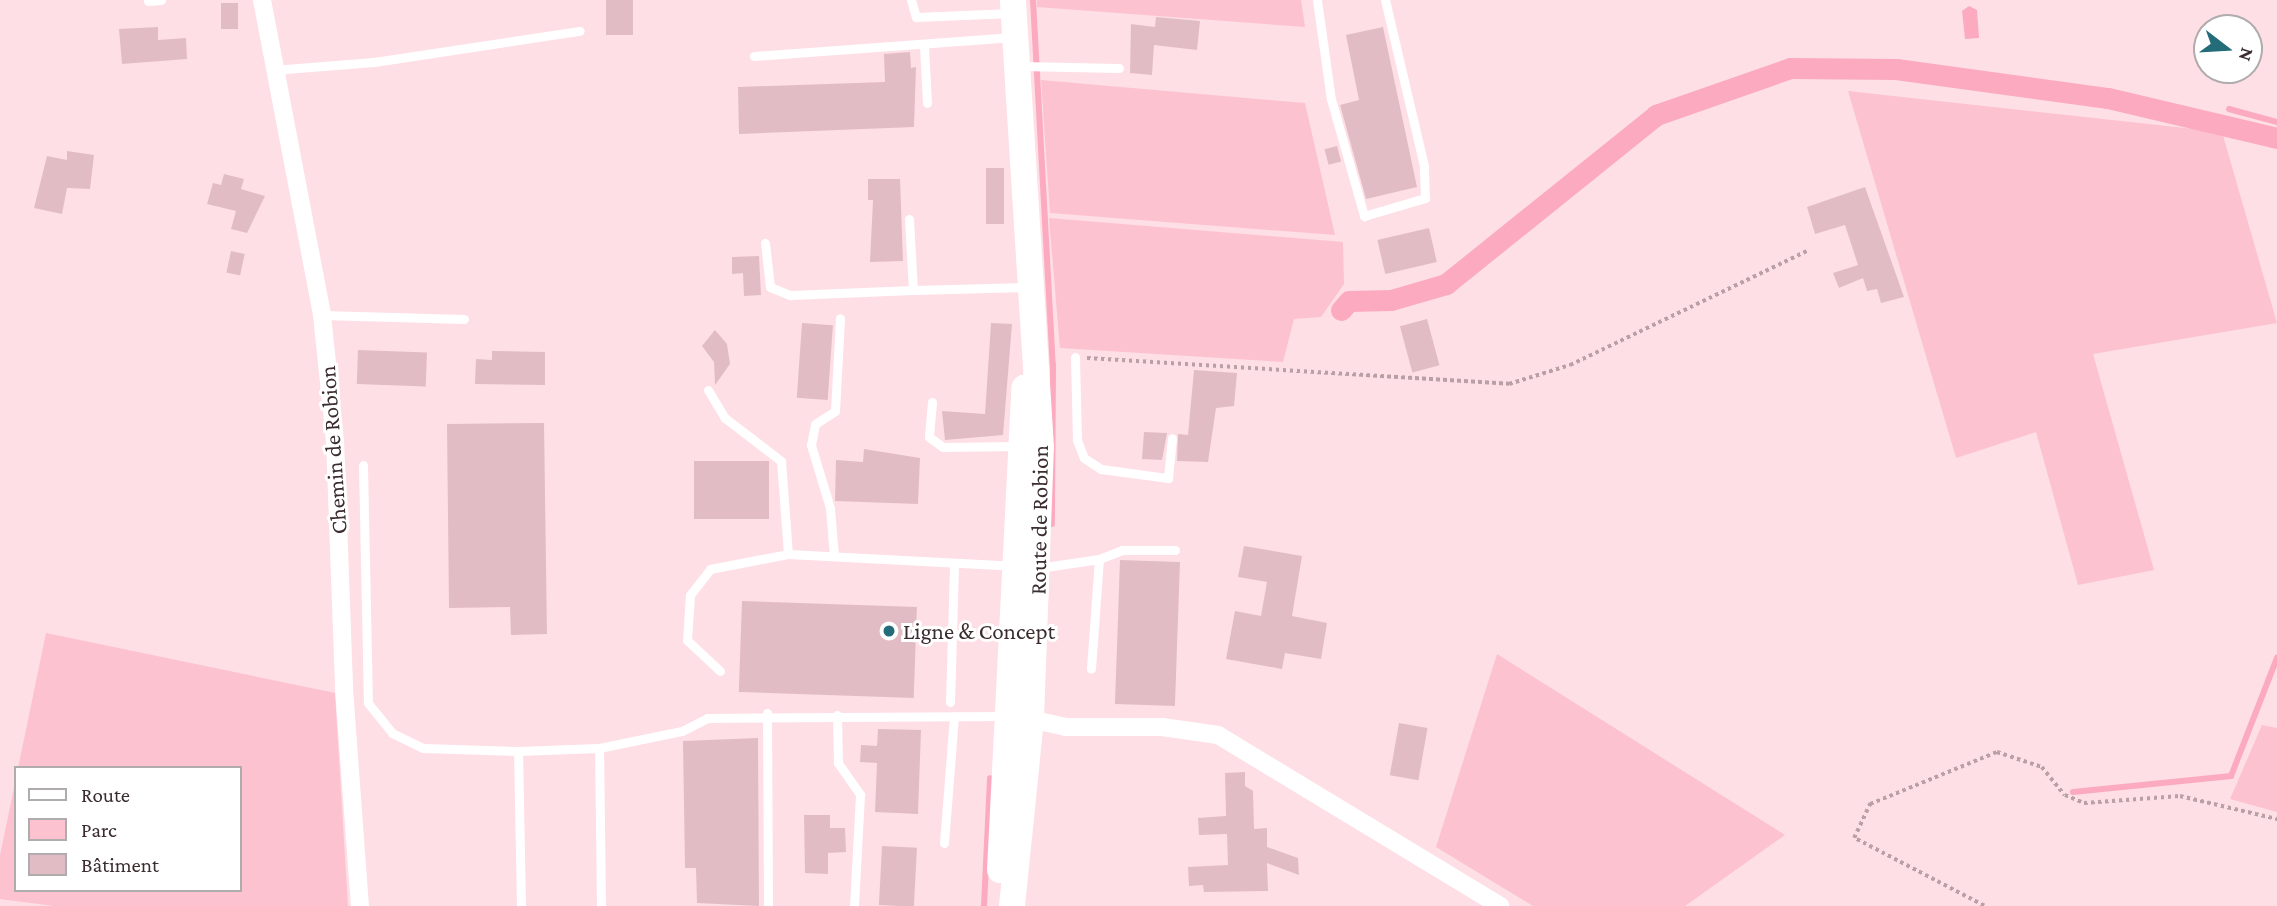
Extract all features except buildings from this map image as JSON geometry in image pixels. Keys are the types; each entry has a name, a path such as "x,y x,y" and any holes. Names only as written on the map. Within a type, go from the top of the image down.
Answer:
{"main road":[{"name":"Route de Robion","path":"1000,906 1019,717 1039,568 1041,447 1029,295 1014,17"},
{"name":"Route de Robion","path":"1012,906 1020,833 1019,717 1010,624 1029,295"}],"street":[{"name":"Chemin de Robion","path":"262,0 322,315 335,440 344,689 360,906"},
{"path":"1019,717 1066,727 1162,727 1218,735 1500,906"}],"lane":[{"path":"148,1 161,0"},
{"path":"911,0 916,17 1014,17"},
{"path":"1317,0 1331,99 1364,216 1425,198 1424,166 1385,0"},
{"path":"754,56 925,46 1014,17"},
{"path":"274,70 374,62 580,31"},
{"path":"925,46 927,103"},
{"path":"1018,66 1119,68"},
{"path":"909,219 913,290"},
{"path":"765,243 770,287 790,295 913,290 1029,295"},
{"path":"322,315 464,319"},
{"path":"834,556 830,508 811,445 815,424 835,411 841,318"},
{"path":"1075,357 1077,440 1084,458 1101,469 1168,478 1171,438"},
{"path":"708,390 724,418 781,461 788,554"},
{"path":"932,402 929,437 943,447 1020,446"},
{"path":"363,465 368,703 392,733 423,748 518,751 599,748 682,731 707,718 767,713 1019,717"},
{"path":"720,671 687,640 690,595 710,569 788,554 1039,568 1100,559 1122,550 1175,550"},
{"path":"1091,669 1100,559"},
{"path":"950,702 954,565"},
{"path":"767,713 768,906"},
{"path":"837,715 838,763 860,795 854,906"},
{"path":"944,843 954,716"},
{"path":"599,748 601,906"},
{"path":"518,751 521,906"}],"path":[{"path":"1075,357 1509,384 1570,365 1809,250"},
{"path":"1984,906 1854,838 1870,804 1997,752 2042,767 2065,795 2084,803 2180,796 2277,819"}],"green space":[{"path":"1037,0 1301,0 1305,27 1037,7"},
{"path":"1041,80 1305,103 1335,235 1050,213"},
{"path":"1848,91 2222,132 2277,323 2093,354 2154,570 2078,585 2036,432 1956,458"},
{"path":"1049,218 1343,242 1344,284 1321,317 1294,319 1283,362 1060,348"},
{"path":"46,633 335,693 348,906 54,906 0,899 0,855 14,788 14,892 242,892 242,766 18,766"},
{"path":"1497,654 1785,835 1685,906 1533,906 1436,847"},
{"path":"2262,725 2277,728 2277,812 2230,799"}],"shaded area":[{"path":"1969,6 1977,10 1979,38 1965,39 1962,11"}],"waterway":[{"path":"1033,0 1053,365 1052,524"},
{"path":"1341,310 1349,301 1391,300 1446,284 1656,115 1790,68 1896,69 2108,98 2277,138"},
{"path":"2229,109 2277,122"},
{"path":"2073,792 2231,776 2277,658"},
{"path":"984,906 990,778"}],"place":[{"name":"Ligne & Concept","path":"889,631"}]}
